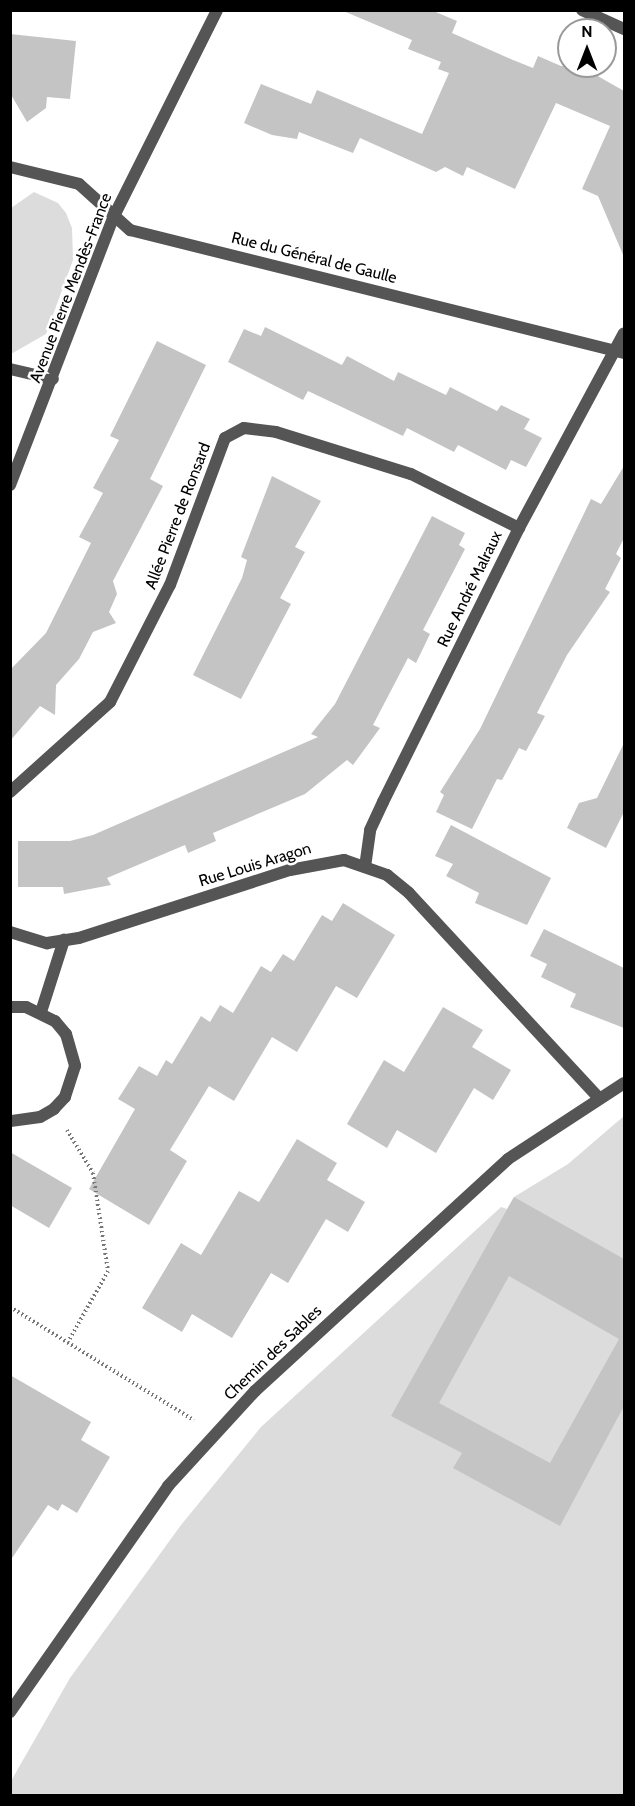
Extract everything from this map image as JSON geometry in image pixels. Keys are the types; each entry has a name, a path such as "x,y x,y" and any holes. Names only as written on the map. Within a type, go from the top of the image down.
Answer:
{"street":[{"name":"Avenue Pierre Mendès-France","path":"10,485 53,379 114,216 217,10"},
{"path":"582,10 624,28"},
{"name":"Rue du Général de Gaulle","path":"10,167 79,184 130,230 620,351"},
{"name":"Rue André Malraux","path":"364,867 370,830 519,528 620,351 624,333"},
{"path":"10,369 53,379"},
{"name":"Allée Pierre de Ronsard","path":"10,792 110,702 170,585 225,438 244,428 276,432 411,474 519,528"},
{"name":"Rue Louis Aragon","path":"10,932 47,943 64,940 317,863 344,860 387,875 409,893 599,1098"},
{"path":"41,1012 64,940"},
{"path":"10,1007 41,1012 66,1034 75,1065 65,1096 54,1109 40,1118 10,1121"},
{"name":"Chemin des Sables","path":"10,1712 168,1486 216,1434 372,1280 508,1159 624,1083"}],"path":[{"path":"54,1109 93,1173 108,1271 68,1342"},
{"path":"10,1306 216,1434"}],"shaded area":[{"path":"34,192 58,203 66,213 72,228 73,260 46,334 11,354 11,208"},
{"path":"624,1116 624,1795 11,1796 11,1781 70,1678 181,1525 261,1427 501,1207 507,1209 514,1197 568,1164"}],"building":[{"path":"341,10 431,10 457,21 452,33 513,60 533,68 538,56 557,64 557,78 601,78 624,91 624,257 598,196 582,189 610,126 556,103 515,189 467,167 463,176 445,167 436,172 360,138 353,153 299,132 297,139 272,135 244,123 261,84 311,104 317,90 422,134 449,73 438,69 441,62 408,49 412,40"},
{"path":"10,34 76,41 70,99 47,97 46,108 27,122 10,93"},
{"path":"265,327 342,365 347,356 394,381 398,372 446,395 450,387 497,411 501,405 530,419 524,429 542,438 526,467 511,460 506,470 458,445 454,452 407,428 403,436 308,391 303,400 228,362 244,329 261,336"},
{"path":"157,341 206,365 150,479 163,486 113,581 117,594 109,612 116,623 93,632 79,659 56,685 55,715 40,706 10,741 10,670 46,633 91,543 79,537 103,493 93,488 119,440 110,436"},
{"path":"624,466 624,538 616,554 621,558 605,589 610,592 567,655 537,713 545,716 526,751 519,748 502,780 497,779 472,829 436,812 444,795 440,792 480,729 591,499 601,504"},
{"path":"272,476 321,501 295,547 305,552 280,598 291,604 241,699 193,675 242,578 247,560 241,557"},
{"path":"432,516 465,533 459,545 465,549 423,630 430,634 416,663 408,658 373,725 380,728 353,765 347,760 305,794 213,833 216,841 188,853 185,845 107,878 111,885 64,894 63,887 18,887 18,841 70,841 93,835 318,737 311,734 335,704"},
{"path":"624,743 624,812 606,848 567,828 579,803 597,798"},
{"path":"451,825 551,878 527,925 475,903 479,893 446,876 453,864 435,856"},
{"path":"343,903 395,935 357,998 336,986 297,1052 272,1037 234,1101 209,1086 170,1150 187,1161 149,1225 89,1189 135,1109 118,1099 139,1066 157,1076 166,1060 172,1064 201,1016 210,1022 220,1005 233,1013 261,966 271,972 283,954 294,961 322,915 332,921"},
{"path":"544,929 624,968 624,1028 570,1007 576,994 541,977 547,964 530,956"},
{"path":"443,1007 483,1030 472,1047 511,1070 493,1100 474,1088 436,1153 397,1130 387,1148 347,1124 384,1060 404,1072"},
{"path":"297,1139 337,1163 327,1180 365,1202 348,1232 326,1219 288,1283 271,1273 232,1338 192,1314 182,1332 142,1308 181,1243 201,1255 239,1191 259,1202"},
{"path":"10,1152 72,1188 49,1228 10,1205"},
{"path":"514,1197 624,1259 624,1406 560,1526 453,1468 462,1453 391,1416","holes":["509,1276 619,1339 550,1463 439,1403"]},
{"path":"10,1375 91,1422 81,1440 110,1457 77,1513 62,1504 58,1511 48,1505 10,1561"}]}
